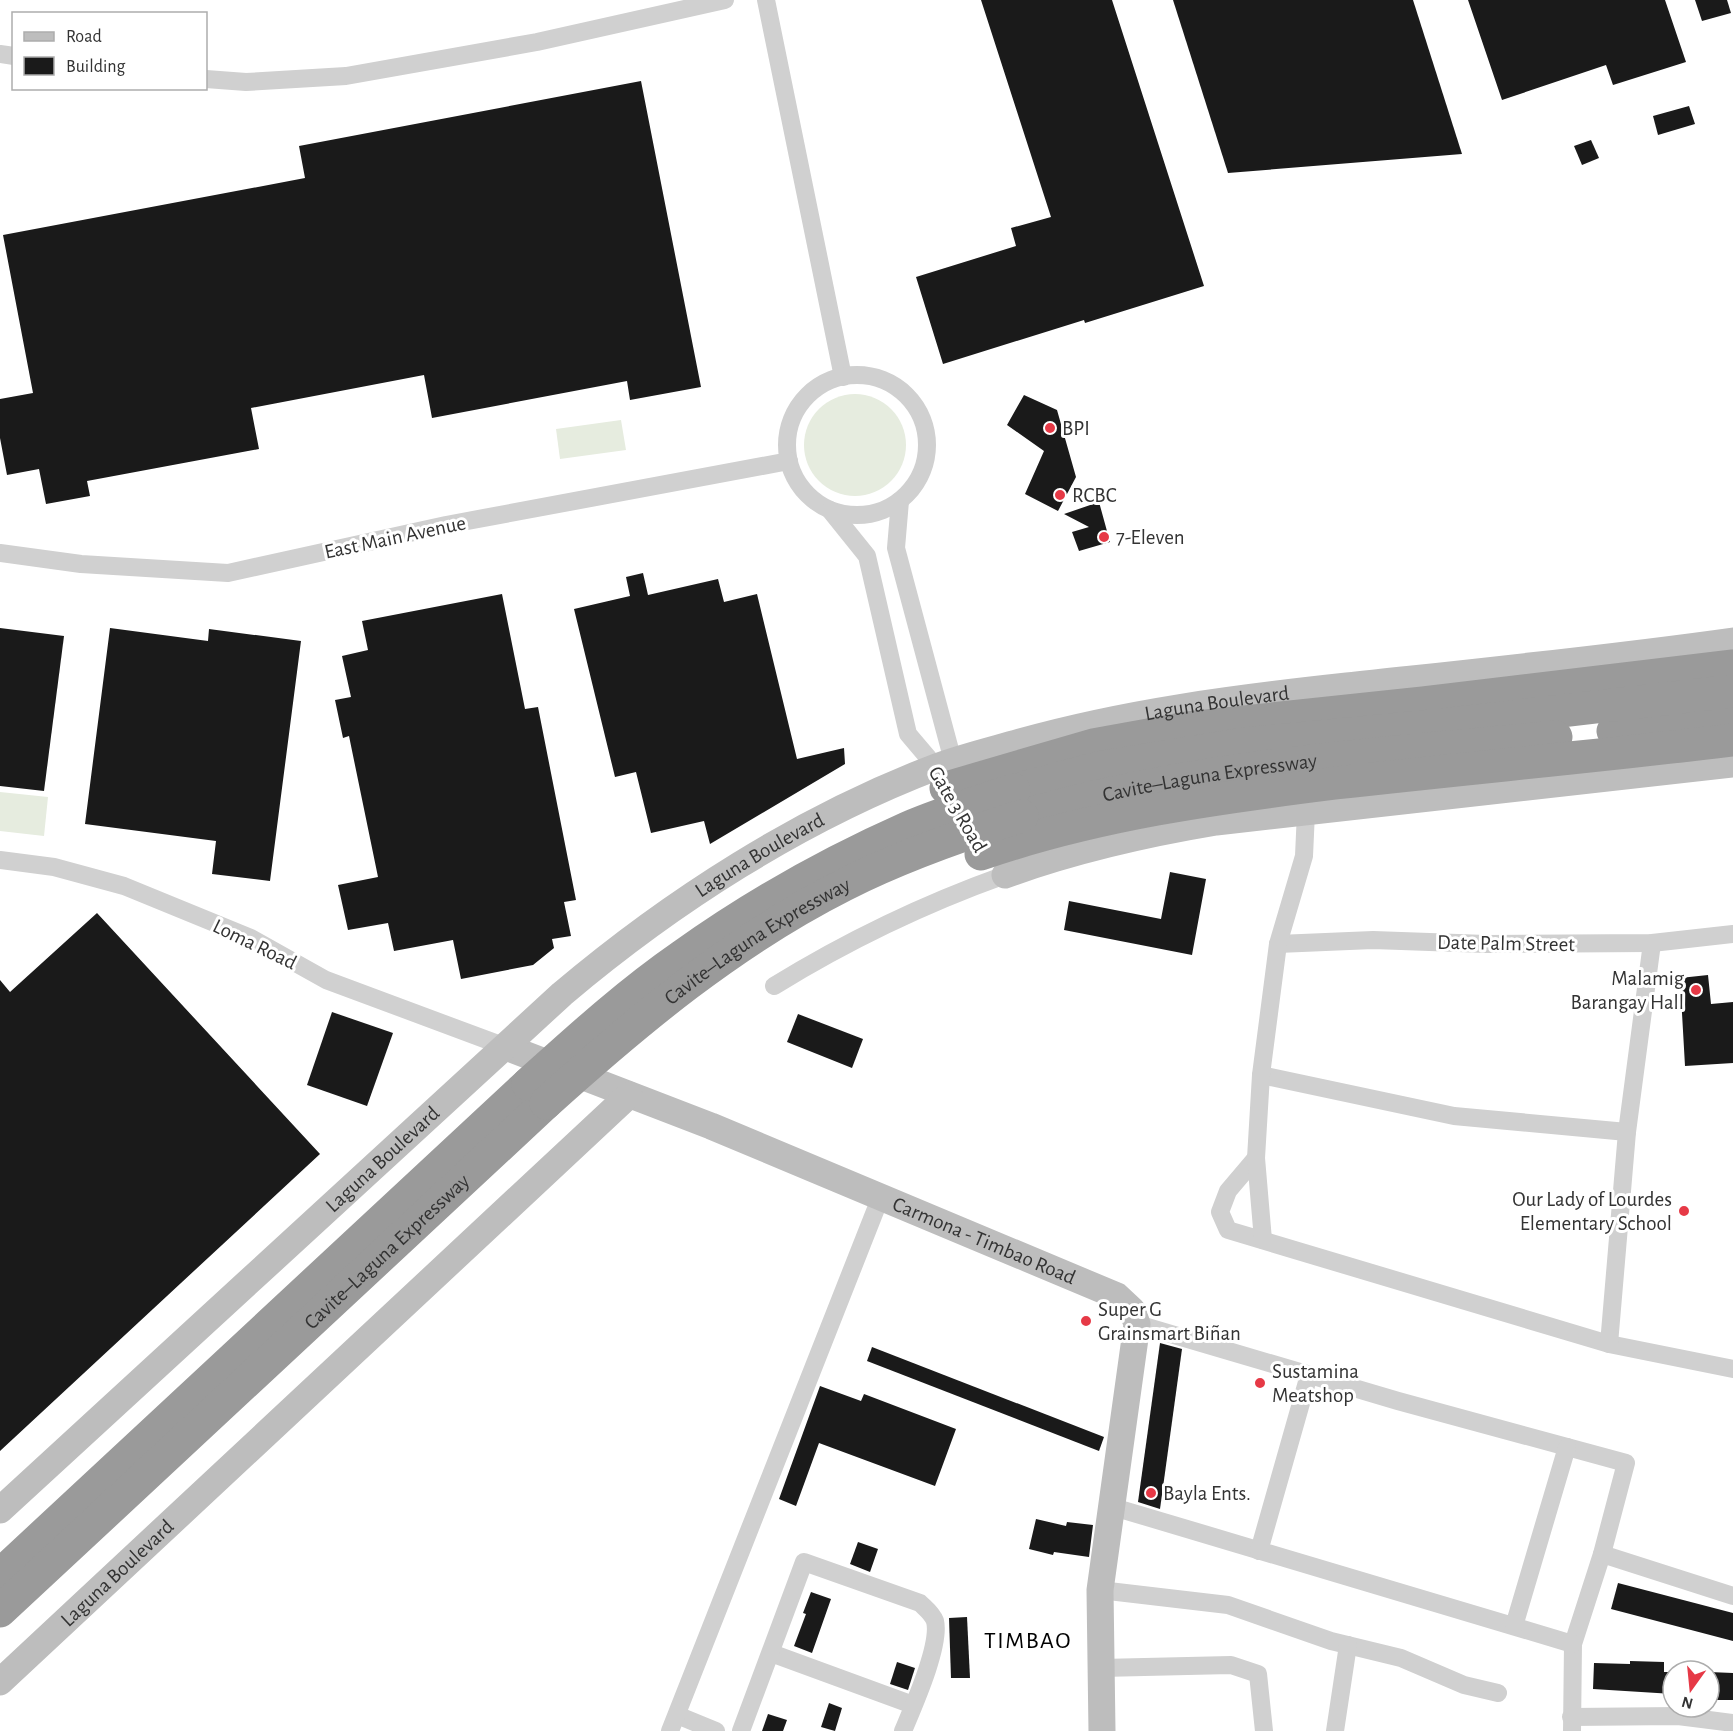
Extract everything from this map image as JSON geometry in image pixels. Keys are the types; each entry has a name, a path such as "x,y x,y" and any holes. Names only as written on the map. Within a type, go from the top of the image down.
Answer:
{"highway":[{"path":"950,774 1187,728 1424,703 1733,666"},
{"name":"Cavite–Laguna Expressway","path":"0,1575 537,1093 609,1046 737,948 844,885 892,862 944,842 1018,803 1102,768 1244,744 1453,724 1733,691"},
{"name":"Cavite–Laguna Expressway","path":"1018,803 1249,769 1733,716"},
{"path":"995,859 1086,823 1224,797 1733,740"},
{"name":"Cavite–Laguna Expressway","path":"0,1611 537,1093"}],"main road":[{"name":"Laguna Boulevard","path":"0,1510 593,968 718,879 806,827 950,774 1051,733 1188,705 1733,641"},
{"path":"995,859 1044,861 1142,836 1216,822 1733,764"},
{"name":"Gate 3 Road","path":"950,774 995,859"},
{"name":"Carmona - Timbao Road","path":"506,1047 711,1126 1117,1296 1132,1310 1137,1324"},
{"name":"Laguna Boulevard","path":"0,1682 629,1095"},
{"path":"1102,1731 1100,1590 1137,1324"}],"street":[{"path":"207,79 246,82 346,76 559,38 725,0"},
{"path":"766,0 843,377"},
{"path":"854,375 873,377 890,384 905,394 917,409 924,426 927,438 926,457 915,484 900,501 881,511 861,515 830,510 816,502 804,490 794,477 789,461 787,450 789,427 799,405 825,382 843,377 854,375"},
{"name":"East Main Avenue","path":"0,553 81,564 228,573 468,521 789,461"},
{"name":"Gate 3 Road","path":"900,501 896,548 950,774"},
{"name":"Gate 3 Road","path":"830,510 867,556 908,734 950,774"},
{"path":"1263,1240 1256,1158 1261,1075 1278,944 1304,856 1306,812"},
{"path":"774,986 825,955 958,891 995,859"},
{"name":"Loma Road","path":"0,860 54,867 123,886 251,938 326,980 506,1047"},
{"name":"Date Palm Street","path":"1278,944 1373,940 1486,944 1652,943 1733,934"},
{"path":"1608,1344 1627,1132 1652,943"},
{"path":"1261,1075 1454,1116 1627,1132"},
{"path":"1256,1158 1228,1191 1220,1212 1228,1230 1608,1344 1732,1371"},
{"path":"716,1731 672,1727 881,1196"},
{"path":"1137,1324 1309,1375 1626,1463 1602,1554 1573,1644 1571,1724 1678,1716 1733,1723"},
{"path":"1259,1551 1309,1375"},
{"path":"1515,1626 1568,1447"},
{"path":"1110,1506 1573,1644"},
{"path":"1602,1554 1733,1596"},
{"path":"741,1731 804,1562 920,1604 932,1614 936,1624 935,1644 903,1731"},
{"path":"1100,1590 1228,1605 1348,1645 1401,1658 1464,1684 1498,1693"},
{"path":"1335,1731 1348,1645"},
{"path":"771,1653 913,1705"},
{"path":"1101,1668 1230,1665 1258,1674 1264,1731"}],"shaded area":[{"path":"855,394 875,398 891,409 902,425 906,445 902,465 891,481 875,492 855,496 835,492 819,481 808,465 804,445 808,425 819,409 835,398"},
{"path":"621,420 626,450 560,459 556,429"},
{"path":"0,792 48,797 44,836 0,831"}],"building":[{"path":"981,0 1112,0 1204,286 943,364 916,277 1016,246 1011,228 1051,217"},
{"path":"1173,0 1413,0 1462,154 1228,173"},
{"path":"1468,0 1665,0 1686,62 1613,85 1606,65 1502,100"},
{"path":"1695,0 1727,0 1731,13 1702,21"},
{"path":"641,81 701,387 630,400 627,381 432,418 424,375 251,408 259,449 87,481 90,496 46,504 39,469 7,475 0,438 0,399 33,393 3,235 305,178 299,146"},
{"path":"1689,106 1695,124 1658,135 1653,116"},
{"path":"1591,140 1599,158 1582,165 1574,146"},
{"path":"1024,395 1057,410 1076,477 1058,511 1025,494 1044,451 1007,425"},
{"path":"1099,502 1110,542 1079,551 1072,532 1089,527 1064,514"},
{"path":"643,573 648,595 718,579 724,602 757,594 797,759 844,748 845,764 710,844 704,821 651,833 636,772 615,777 574,609 630,596 626,577"},
{"path":"502,594 525,709 538,707 576,900 564,902 571,936 552,939 554,948 533,965 461,979 453,940 394,951 388,923 348,930 338,885 378,877 349,736 343,738 335,700 351,697 342,656 368,650 362,621"},
{"path":"0,628 64,636 44,791 0,786"},
{"path":"110,628 208,641 209,629 301,641 270,881 212,874 216,841 85,824"},
{"path":"1170,872 1206,879 1192,955 1064,930 1069,901 1161,919"},
{"path":"97,913 320,1154 0,1451 0,980 10,992"},
{"path":"1708,975 1711,1004 1733,1002 1733,1063 1685,1066 1680,978"},
{"path":"332,1012 393,1033 367,1106 307,1085"},
{"path":"798,1014 863,1039 852,1068 787,1042"},
{"path":"1160,1343 1182,1349 1160,1509 1138,1502"},
{"path":"872,1347 1104,1437 1099,1451 867,1361"},
{"path":"820,1386 861,1401 864,1394 956,1429 935,1486 819,1443 796,1506 779,1499"},
{"path":"1036,1519 1066,1526 1067,1522 1093,1525 1089,1557 1054,1552 1053,1555 1029,1549"},
{"path":"858,1542 878,1549 870,1572 850,1564"},
{"path":"1618,1583 1733,1613 1733,1641 1611,1609"},
{"path":"811,1592 831,1599 812,1653 794,1646 806,1614 803,1613"},
{"path":"967,1617 970,1678 951,1678 949,1618"},
{"path":"1630,1661 1661,1662 1661,1693 1593,1689 1594,1663 1630,1664"},
{"path":"897,1662 915,1668 908,1690 890,1684"},
{"path":"1721,1672 1733,1673 1733,1700 1721,1700"},
{"path":"829,1703 842,1708 835,1731 821,1727"},
{"path":"768,1714 787,1720 783,1731 762,1731"}],"place":[{"name":"BPI","path":"1050,428"},
{"name":"RCBC","path":"1060,495"},
{"name":"7-Eleven","path":"1104,537"},
{"name":"Malamig Barangay Hall","path":"1696,990"},
{"name":"Our Lady of Lourdes Elementary School","path":"1684,1211"},
{"name":"Super G Grainsmart Biñan","path":"1086,1321"},
{"name":"Sustamina Meatshop","path":"1260,1383"},
{"name":"Bayla Ents.","path":"1151,1493"}],"district":[{"name":"TIMBAO","path":"1028,1640"}]}
